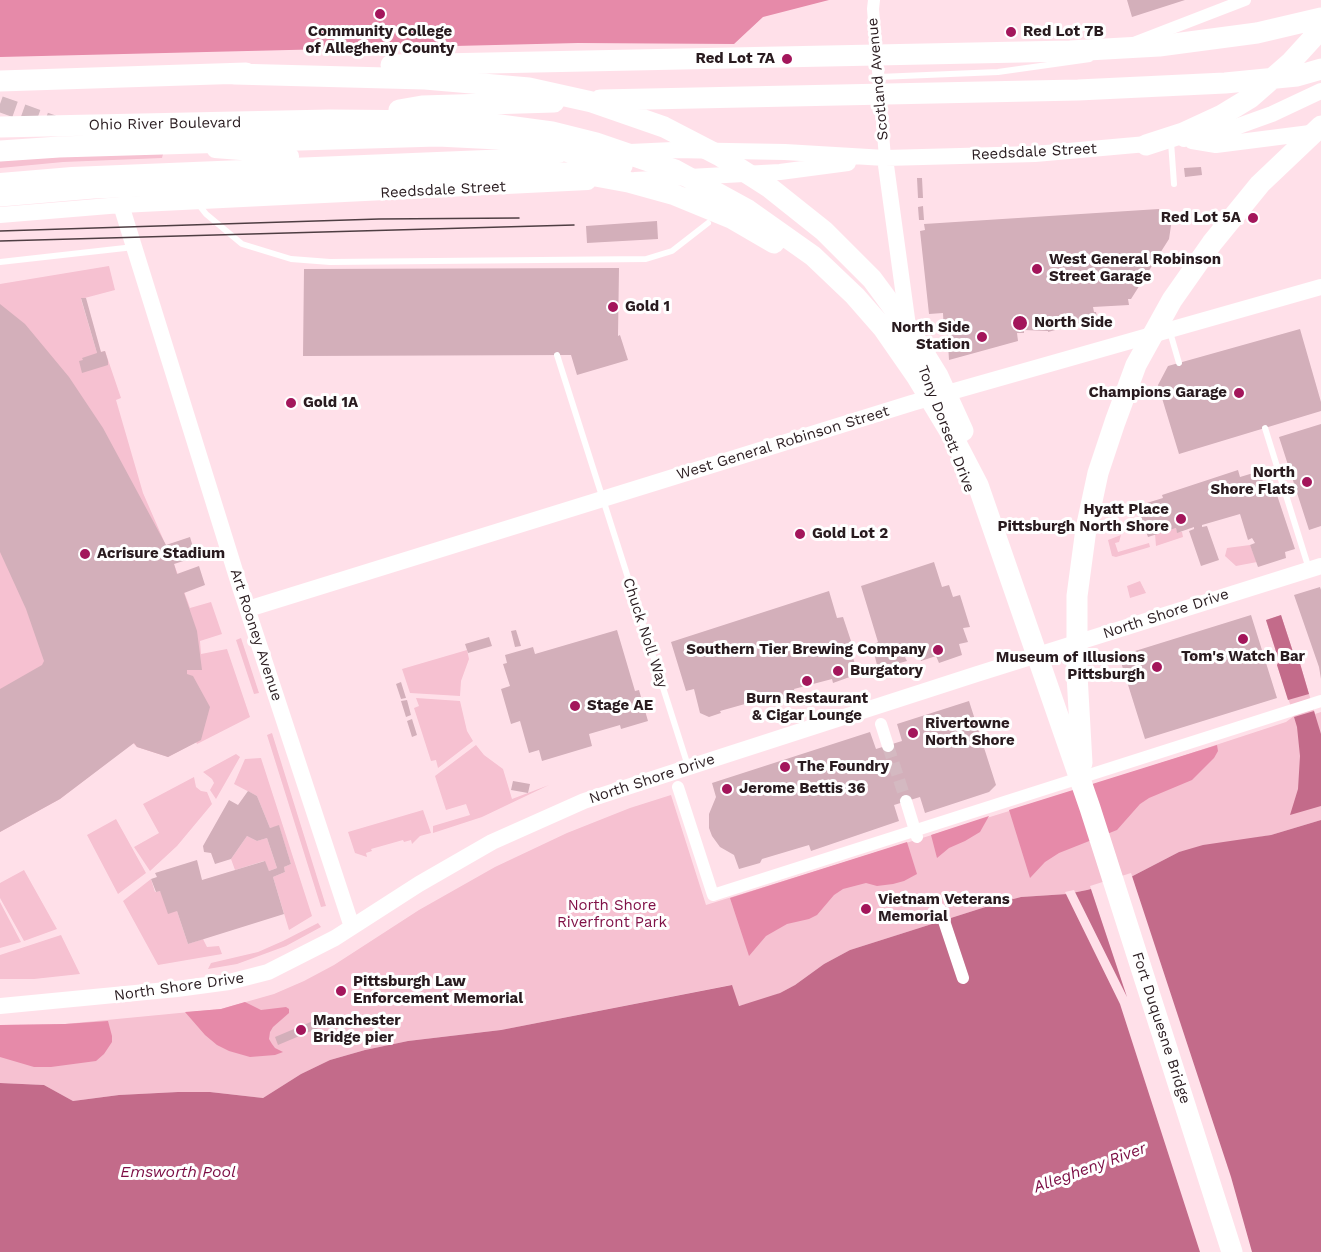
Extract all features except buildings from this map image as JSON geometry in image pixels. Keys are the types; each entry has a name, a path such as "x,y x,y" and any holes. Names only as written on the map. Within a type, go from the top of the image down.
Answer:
{"highway":[{"path":"0,81 234,74 332,67 467,62 626,61 1070,51 1159,46 1257,33 1321,18"},
{"path":"1146,145 1182,134 1222,115 1250,98 1290,63 1321,29"},
{"path":"330,120 422,106 633,99 1089,90 1225,84 1297,76 1321,69"},
{"path":"234,74 425,79 489,84 529,88 592,102 664,127 720,156 754,177 824,231 872,279 909,329 938,376 968,440 1090,808"},
{"path":"330,120 500,124 596,142 675,170 748,210 813,256 855,296 883,328 952,435 978,485 1090,808"},
{"name":"Ohio River Boulevard","path":"0,127 330,120"},
{"path":"1090,808 1080,748 1077,596 1086,529 1098,473 1115,422 1136,365 1172,300 1212,243 1260,184 1321,126"},
{"path":"1090,808 1079,742 1075,662 1078,582 1087,516 1119,404 1142,350 1170,300 1211,244 1254,194 1321,133"},
{"path":"0,151 59,147 438,136 498,139 548,146 606,161 657,178 731,215 789,253 847,300 882,338 952,435"},
{"path":"0,196 93,188 464,172 579,173 628,182 675,195 730,218 787,251 831,288 876,332 914,382 953,443 1015,586"},
{"name":"Fort Duquesne Bridge","path":"1090,808 1232,1251"}],"main road":[{"name":"Reedsdale Street","path":"0,181 72,175 673,150 785,152 885,158 1035,154 1176,141 1233,128 1272,114 1321,91"},
{"name":"Reedsdale Street","path":"1176,141 1216,145 1321,133"},
{"path":"192,148 394,161"},
{"name":"Reedsdale Street","path":"0,215 121,205 780,172 885,158"},
{"name":"Tony Dorsett Drive","path":"885,158 908,328 1034,656"},
{"name":"Art Rooney Avenue","path":"121,205 248,609 352,927"},
{"name":"West General Robinson Street","path":"248,609 933,397 1321,287"},
{"name":"North Shore Drive","path":"0,1006 177,989 229,982 268,972 307,954 419,884 492,842 584,801 1315,568"}],"street":[{"name":"Scotland Avenue","path":"874,0 885,158"},
{"path":"1090,59 1245,0"},
{"path":"678,787 713,895 917,835 1317,703"},
{"path":"881,724 888,746"},
{"path":"906,801 917,835"},
{"path":"940,909 963,978"}],"lane":[{"path":"878,76 998,72 1090,59"},
{"path":"1174,184 1176,141"},
{"path":"197,202 206,214 242,244 291,259 330,261 646,259 672,251 708,223"},
{"path":"0,262 134,247"},
{"path":"1169,329 1179,363"},
{"name":"Chuck Noll Way","path":"557,356 688,766"},
{"path":"1264,428 1315,568"}],"green space":[{"path":"164,150 162,158 63,162 0,168 0,159"},
{"name":"Acrisure Stadium","path":"109,266 115,290 81,299 97,353 105,351 121,398 116,400 143,493 174,564 190,608 211,602 222,634 200,641 201,654 227,649 250,717 168,757 137,747 133,743 60,799 0,832 0,284"},
{"path":"1176,528 1177,532 1182,532 1183,537 1156,546 1155,534"},
{"path":"1121,535 1119,542 1115,543 1118,552 1149,543 1150,547 1116,557 1112,556 1108,540"},
{"path":"1250,545 1257,562 1236,566 1225,556 1227,548"},
{"path":"1140,581 1146,593 1130,598 1127,586"},
{"name":"North Shore Riverfront Park","path":"1281,615 1295,658 1299,660 1315,714 1321,712 1321,820 1271,835 1179,852 1125,880 1067,894 1021,897 850,950 780,993 738,1006 731,985 501,1030 408,1041 330,1060 301,1074 263,1098 210,1092 178,1092 119,1095 73,1101 44,1085 0,1083 0,1025 65,1024 221,1009 274,994 334,965 419,910 495,867 567,833 630,808 671,795 706,905 1106,781 1286,722 1294,716 1277,665 1279,661 1266,620"},
{"path":"241,638 259,693 254,694 236,640"},
{"path":"467,650 469,659 461,681 460,696 410,693 402,669"},
{"path":"416,698 460,701 467,731 473,741 438,768 436,760 431,761 414,708 419,706"},
{"path":"272,733 326,906 321,907 267,735"},
{"path":"476,745 484,755 503,769 512,799 549,785 482,817 433,833 433,826 470,815 466,804 446,810 435,776"},
{"path":"236,754 240,757 216,799 210,790 214,783 203,772"},
{"path":"261,758 312,916 289,930 273,877 285,872 284,867 291,864 279,826 270,828 257,796 234,784 245,759"},
{"path":"194,777 196,787 207,792 212,804 177,846 150,871 134,847 159,833 143,804"},
{"path":"423,810 431,833 420,836 412,844 411,840 404,842 403,840 371,849 372,851 366,853 367,857 355,853 348,832"},
{"path":"116,819 146,873 118,894 87,835"},
{"path":"247,836 257,841 267,838 277,868 269,871 264,861 235,870 231,859"},
{"path":"24,870 57,929 24,941 0,898 0,883"},
{"path":"151,879 155,892 160,891 177,911 188,944 203,939 207,947 219,946 222,954 158,965 123,901"},
{"path":"0,902 21,942 0,948"},
{"path":"318,923 321,927 286,946 237,964 208,969 211,963 258,952"},
{"path":"61,935 80,974 34,979 0,979 0,955"}],"shaded area":[{"path":"0,0 829,0 763,17 734,44 578,43 0,57"},
{"path":"1217,745 1218,751 1214,758 1192,780 1149,798 1140,804 1117,830 1059,853 1045,862 1030,878 1009,810"},
{"path":"989,816 980,832 949,848 937,858 931,835"},
{"path":"907,842 917,874 893,884 877,886 866,883 843,889 834,895 817,915 787,924 766,936 749,956 730,898"},
{"path":"245,1002 261,1010 286,1007 289,1009 289,1013 273,1027 269,1039 275,1048 283,1052 250,1057 229,1051 205,1035 185,1012 221,1009"},
{"path":"108,1021 112,1042 96,1061 34,1067 0,1057 0,1025"}],"water":[{"path":"1281,615 1295,658 1299,660 1309,694 1288,700 1266,620"},
{"path":"1314,711 1321,734 1321,806 1290,815 1298,789 1300,756 1294,717"},
{"path":"1321,820 1321,1252 0,1252 0,1083 44,1085 73,1101 119,1095 178,1092 210,1092 263,1098 301,1074 330,1060 408,1041 501,1030 732,985 739,1006 780,993 850,950 1021,897 1067,894 1125,880 1179,852 1203,845 1271,835"}],"pier":[{"path":"1131,873 1231,1177 1252,1252 1200,1252 1120,1004 1065,892 1074,890 1127,997 1090,886"}],"tunnel":[{"path":"0,104 53,123"},
{"path":"888,746 906,801"}],"tram line":[{"path":"0,231 379,219 519,218"},
{"path":"0,241 574,225"}],"place":[{"name":"Community College of Allegheny County","path":"380,14"},
{"name":"Red Lot 7B","path":"1011,32"},
{"name":"Red Lot 7A","path":"787,59"},
{"name":"Red Lot 5A","path":"1253,218"},
{"name":"West General Robinson Street Garage","path":"1037,269"},
{"name":"Gold 1","path":"613,307"},
{"name":"North Side","path":"1020,323"},
{"name":"North Side Station","path":"982,337"},
{"name":"Champions Garage","path":"1239,393"},
{"name":"Gold 1A","path":"291,403"},
{"name":"North Shore Flats","path":"1307,482"},
{"name":"Hyatt Place Pittsburgh North Shore","path":"1181,519"},
{"name":"Gold Lot 2","path":"800,534"},
{"name":"Acrisure Stadium","path":"85,554"},
{"name":"Tom's Watch Bar","path":"1243,639"},
{"name":"Southern Tier Brewing Company","path":"938,650"},
{"name":"Museum of Illusions Pittsburgh","path":"1157,667"},
{"name":"Burgatory","path":"838,671"},
{"name":"Burn Restaurant & Cigar Lounge","path":"807,681"},
{"name":"Stage AE","path":"575,706"},
{"name":"Rivertowne North Shore","path":"913,733"},
{"name":"The Foundry","path":"785,767"},
{"name":"Jerome Bettis 36","path":"727,789"},
{"name":"Vietnam Veterans Memorial","path":"866,909"},
{"name":"Pittsburgh Law Enforcement Memorial","path":"341,991"},
{"name":"Manchester Bridge pier","path":"301,1030"}],"water label":[{"name":"Allegheny River","path":"1090,1168"},
{"name":"Emsworth Pool","path":"178,1172"}]}
